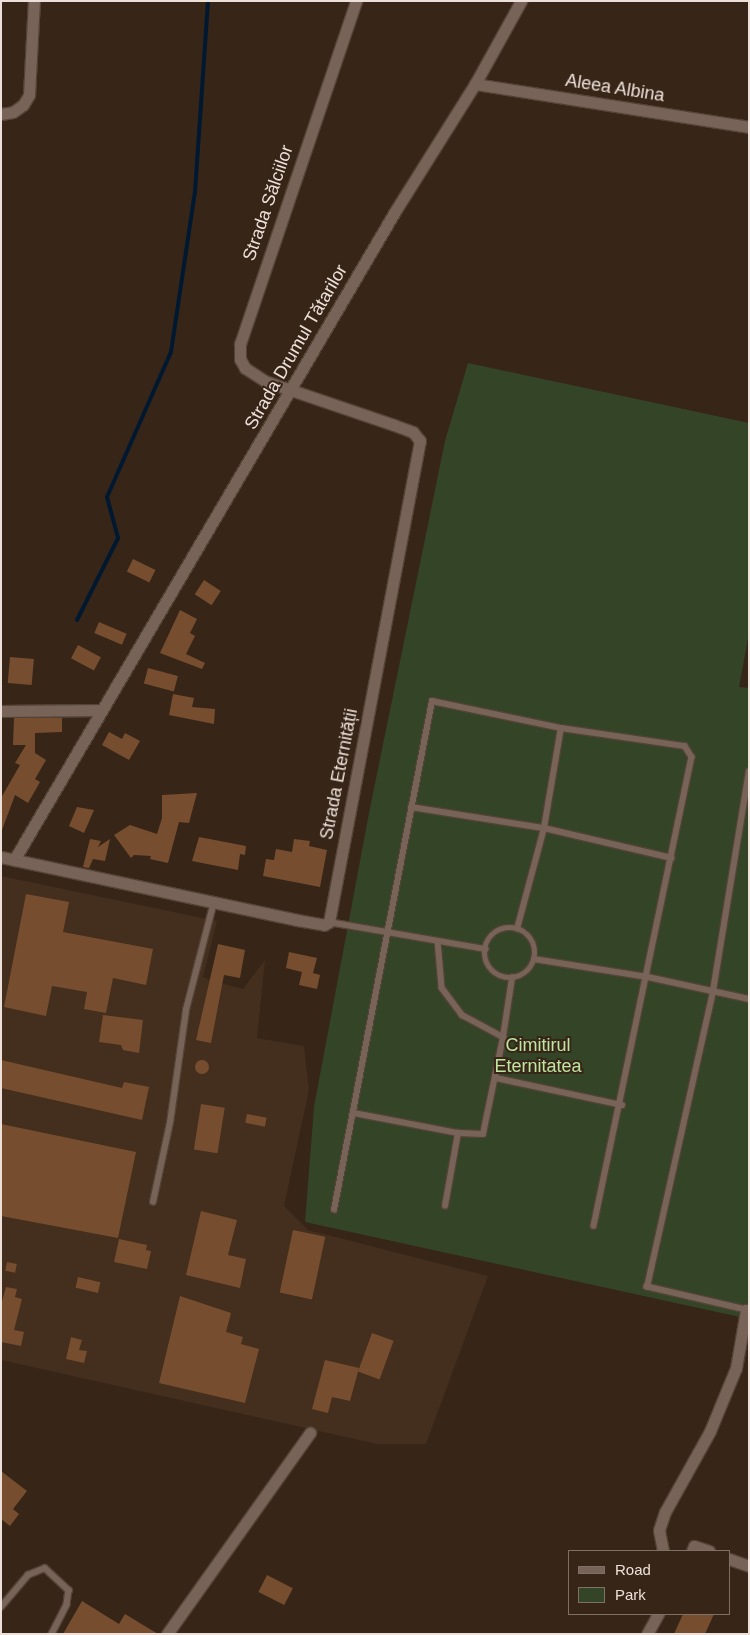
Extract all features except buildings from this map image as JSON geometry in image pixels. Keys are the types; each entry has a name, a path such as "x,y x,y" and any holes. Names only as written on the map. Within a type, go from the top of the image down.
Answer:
{"street":[{"path":"1,114 13,112 23,105 29,95 34,1"},
{"name":"Strada Sălciilor","path":"291,391 265,382 245,368 240,358 240,344 356,1"},
{"name":"Strada Drumul Tătarilor","path":"14,860 394,214 475,84 521,1"},
{"name":"Aleea Albina","path":"475,84 749,127"},
{"name":"Strada Eternității","path":"291,391 407,430 420,441 329,922"},
{"path":"1,711 101,710"},
{"path":"1,857 319,924 329,922"},
{"path":"663,1550 659,1530 665,1512 710,1431 736,1368 746,1310"},
{"path":"167,1634 310,1434"},
{"path":"692,1550 694,1546 706,1550"},
{"path":"730,1559 749,1566"},
{"path":"647,1634 657,1615"}],"lane":[{"path":"334,1210 432,700 561,728 685,746 692,757 622,1105 594,1226"},
{"path":"517,929 544,828 561,728"},
{"path":"746,1310 647,1287 712,991 749,772"},
{"path":"411,807 544,828 672,858"},
{"path":"153,1202 170,1124 186,1010 214,902"},
{"path":"329,922 486,949"},
{"path":"517,929 533,942 534,959 526,972 512,978 491,968 486,949 497,932 517,929"},
{"path":"438,941 442,988 462,1015 502,1037"},
{"path":"534,959 648,977 749,999"},
{"path":"354,1113 458,1133 483,1134 496,1078 512,978"},
{"path":"496,1078 622,1105"},
{"path":"445,1206 458,1133"},
{"path":"1,1607 28,1575 45,1568 69,1590 66,1605 52,1634"}],"shaded area":[{"path":"1,876 217,921 203,977 209,980 243,989 265,960 257,1038 304,1046 309,1090 284,1206 308,1230 488,1276 426,1444 377,1444 1,1360"}],"green space":[{"name":"Cimitirul Eternitatea","path":"468,363 749,423 749,633 739,687 749,688 749,1319 305,1222 314,1107 369,813 445,441"}],"waterway":[{"path":"77,620 118,538 107,497 171,352 195,192 208,1"}]}
